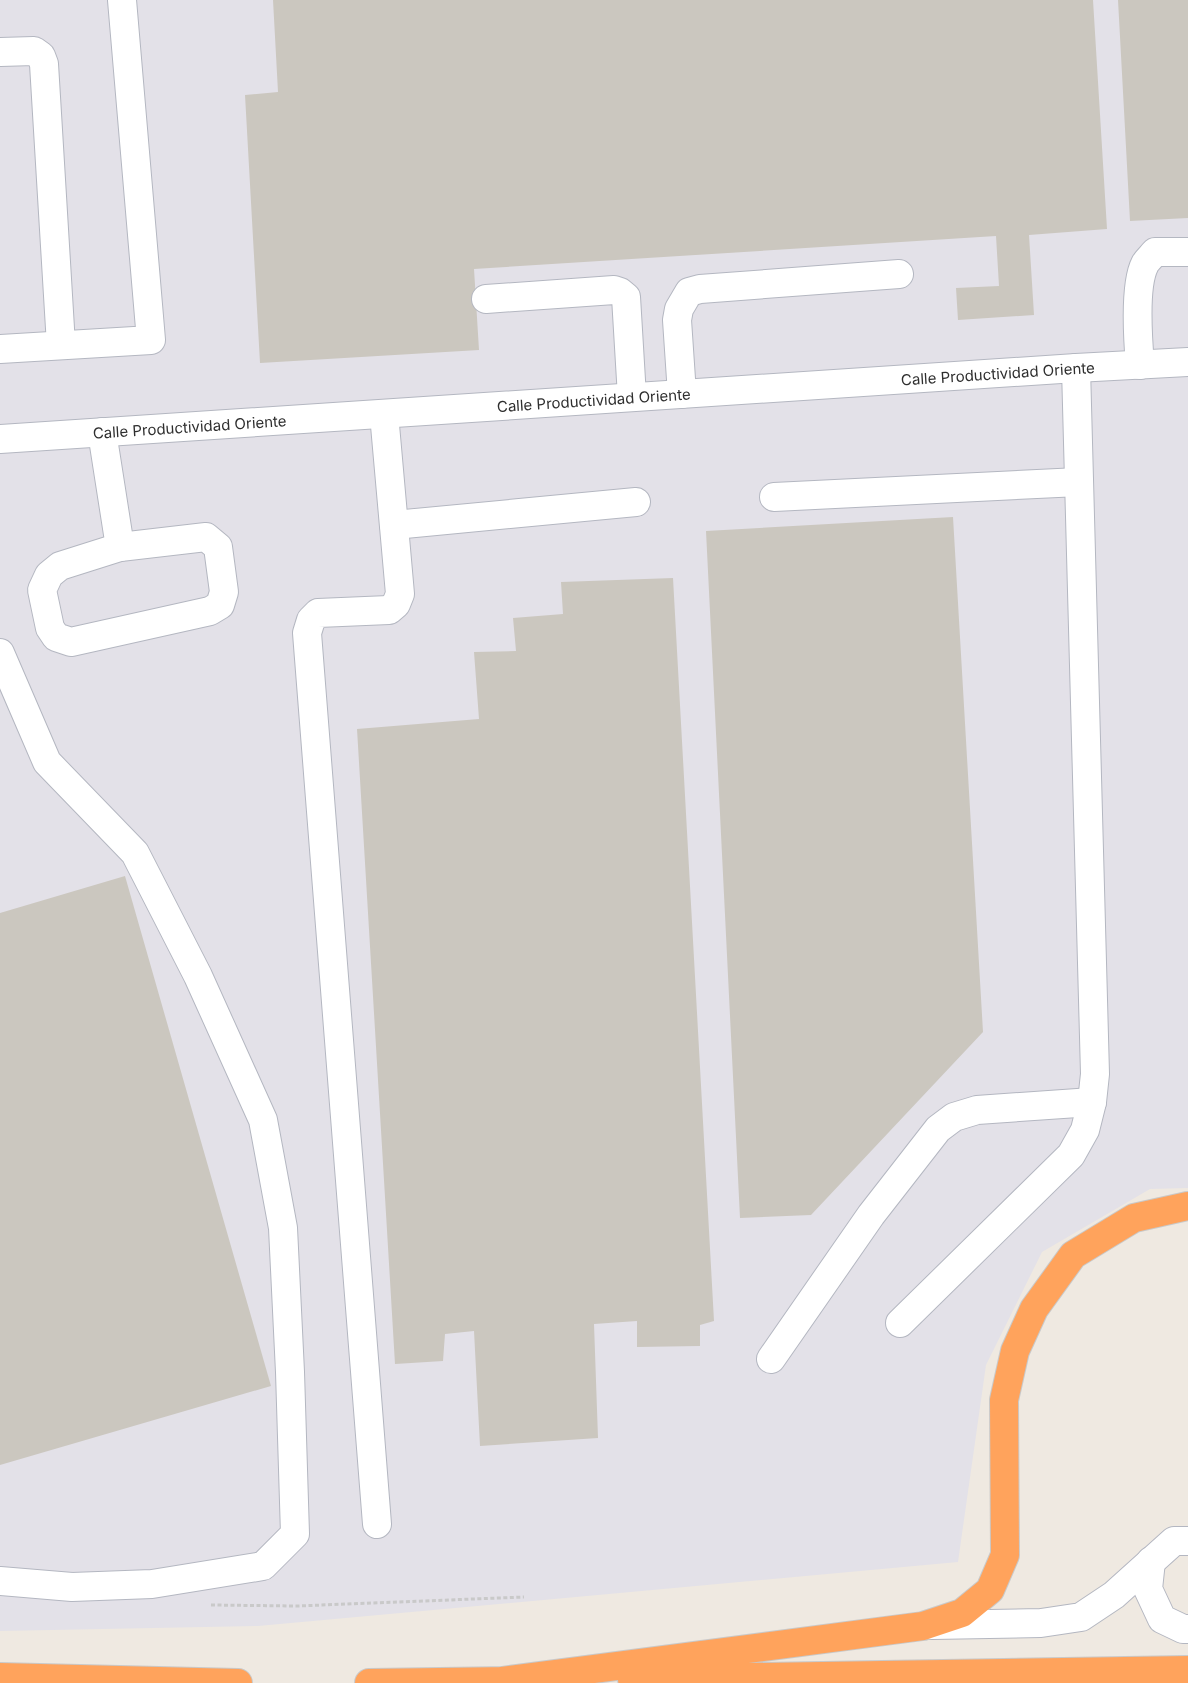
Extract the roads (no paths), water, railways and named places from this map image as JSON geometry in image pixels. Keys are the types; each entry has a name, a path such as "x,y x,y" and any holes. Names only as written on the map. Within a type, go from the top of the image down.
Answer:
{"highway":[{"path":"502,1681 923,1626 962,1613 990,1590 1005,1555 1004,1400 1015,1351 1034,1309 1073,1255 1134,1218 1188,1206"},
{"path":"369,1683 1188,1670"},
{"path":"0,1677 238,1683"}],"street":[{"path":"0,350 151,340 122,0"},
{"path":"0,52 34,51 41,56 44,64 61,346"},
{"path":"1140,365 1138,301 1142,272 1146,263 1155,252 1188,252"},
{"path":"682,394 677,320 679,309 689,292 700,289 899,274"},
{"path":"486,299 614,290 620,292 626,297 632,398"},
{"name":"Calle Productividad Oriente","path":"0,439 1188,362"},
{"path":"900,1323 1071,1156 1085,1130 1092,1102 1095,1074 1076,368"},
{"path":"377,1524 307,633 311,620 318,613 389,610 396,604 400,594 384,414"},
{"path":"102,432 120,547"},
{"path":"774,497 1079,482"},
{"path":"394,525 636,502"},
{"path":"206,537 218,547 224,592 220,605 210,611 71,642 56,637 50,628 42,590 48,575 60,566 120,547 206,537"},
{"path":"0,653 47,762 135,853 198,976 263,1120 283,1228 295,1534 263,1566 161,1583 72,1587 0,1581"},
{"path":"771,1359 871,1215 938,1129 954,1117 976,1110 1092,1102"},
{"path":"923,1626 1041,1623 1081,1617 1114,1596 1174,1542 1188,1541"},
{"path":"1151,1561 1148,1589 1162,1619 1188,1629"}]}
